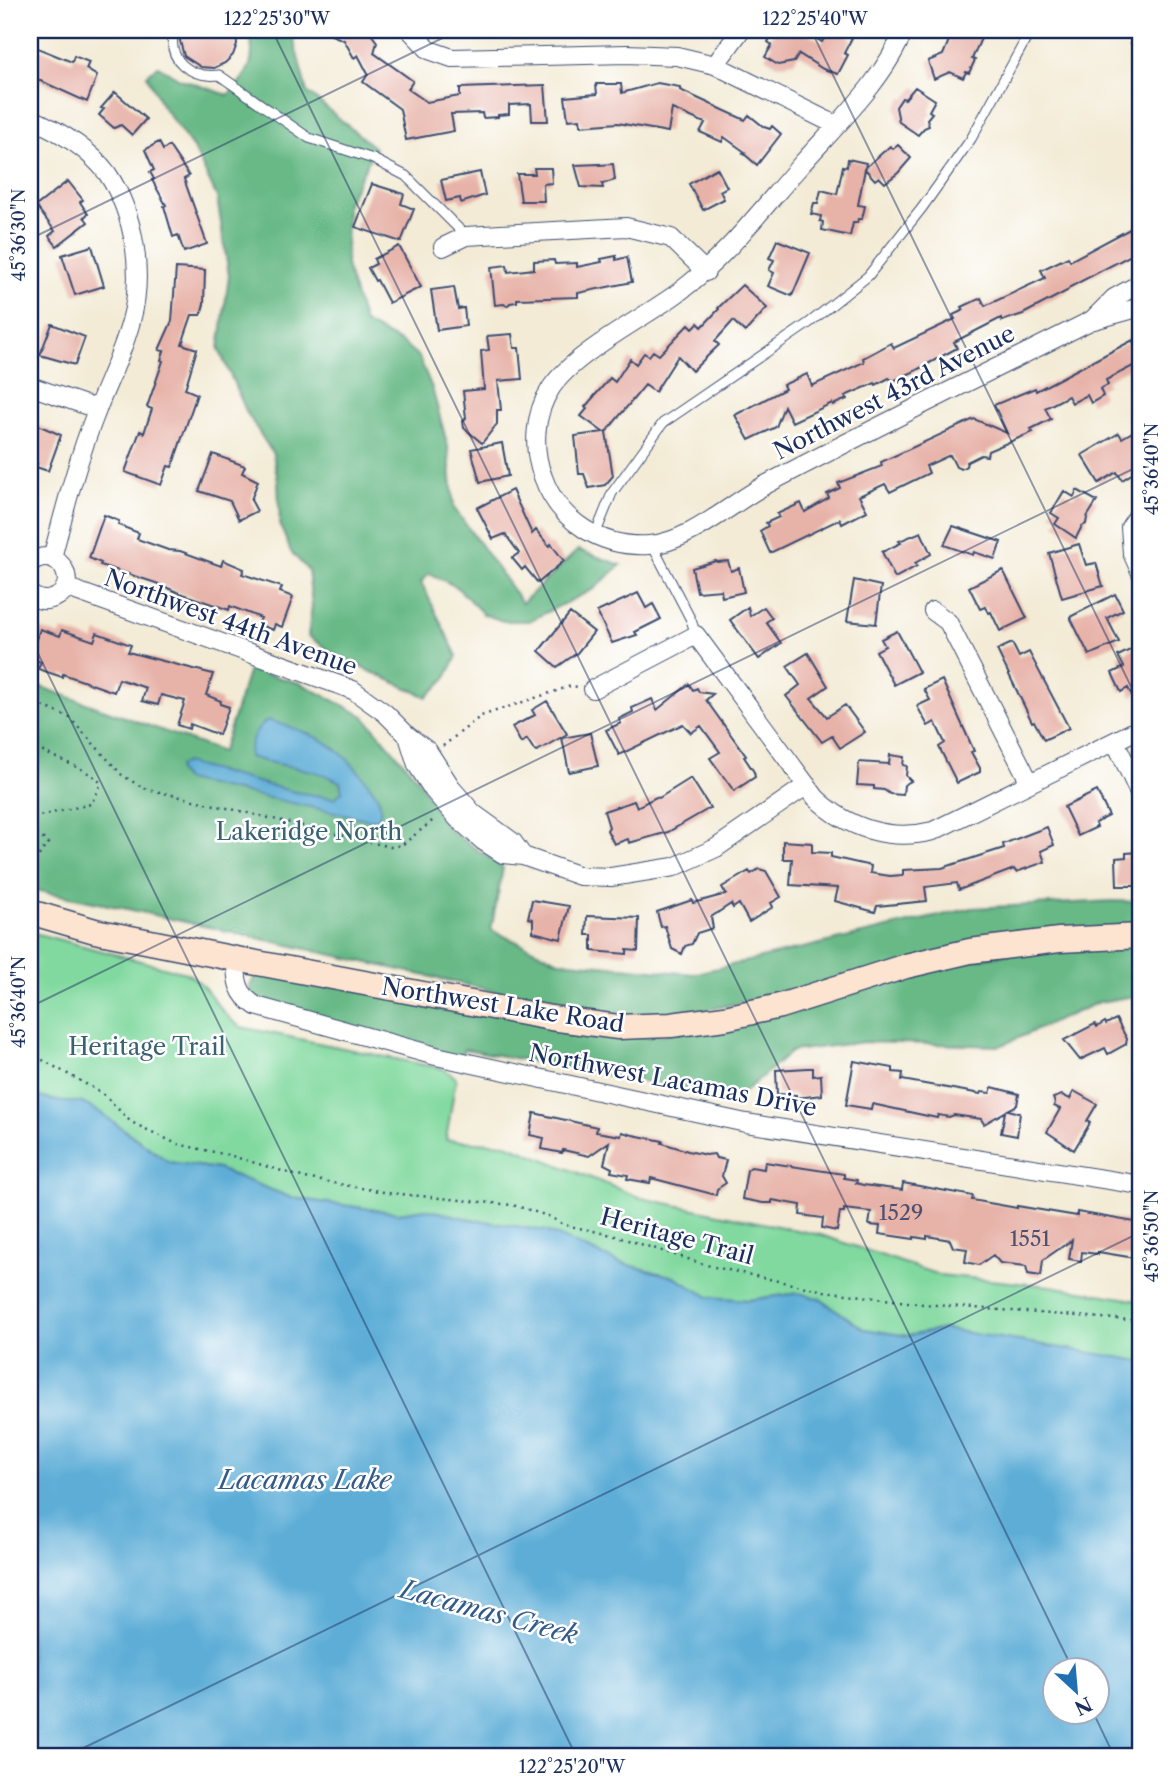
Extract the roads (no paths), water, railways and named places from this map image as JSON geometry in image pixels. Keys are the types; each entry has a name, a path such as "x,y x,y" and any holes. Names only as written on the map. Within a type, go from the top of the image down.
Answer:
{"main road":[{"name":"Northwest Lake Road","path":"30,912 95,931 236,959 551,1018 618,1027 684,1023 769,1009 906,966 970,951 1059,940 1141,936"}],"street":[{"path":"410,30 429,50 452,58 627,54 677,56 715,65 836,125"},
{"path":"715,65 741,30"},
{"path":"652,545 629,545 609,541 584,530 561,510 546,485 537,459 536,432 541,410 552,387 576,362 706,272 836,125 891,58 904,30"},
{"path":"30,118 78,146 106,173 131,227 135,246 136,294 131,321 70,488 52,558 40,557 30,563"},
{"path":"443,247 466,236 626,227 671,238 706,272"},
{"name":"Northwest 43rd Avenue","path":"1090,321 1114,298 1141,283"},
{"name":"Northwest 43rd Avenue","path":"652,545 669,542 690,533 765,485 1090,321 1141,307"},
{"path":"30,386 97,410"},
{"path":"1141,511 1130,527 1132,553 1141,573"},
{"name":"Northwest 44th Avenue","path":"30,594 41,600 49,600 60,594 65,587 64,568 52,558"},
{"name":"Northwest 44th Avenue","path":"65,587 353,690 385,713 428,751 453,790 473,813 513,842 523,856"},
{"path":"933,611 948,622 1030,783"},
{"path":"593,689 696,635 807,785 830,811 852,824 879,833 912,835 933,831 1141,728"},
{"name":"Northwest 44th Avenue","path":"408,736 416,765 449,808 483,841 503,854 523,856 580,876 611,877 674,867 716,848 807,785"},
{"path":"1115,741 1141,797"},
{"name":"Northwest Lacamas Drive","path":"236,959 239,991 256,1006 436,1056 746,1123 1141,1185"}],"lane":[{"path":"174,30 173,48 186,68 196,74 219,75 309,138 373,159 406,176 466,236"},
{"path":"594,535 612,493 663,423 809,323 868,276 922,208 971,139 1031,30"},
{"path":"652,545 696,635"}],"water":[{"path":"268,720 322,740 343,755 378,797 379,818 371,820 185,780 178,772 178,766 185,763 295,792 334,798 342,792 340,782 330,777 249,757 254,736"},
{"name":"Lacamas Lake","path":"30,1095 62,1102 80,1102 98,1111 169,1162 218,1169 292,1198 399,1213 425,1209 546,1231 617,1262 674,1277 709,1297 748,1300 799,1293 820,1299 864,1329 907,1336 944,1329 1141,1361 1141,1756 30,1756"}],"park label":[{"name":"Lakeridge North","path":"309,831"},
{"name":"Heritage Trail","path":"147,1046"}],"water label":[{"name":"Lacamas Creek","path":"489,1612"}]}
